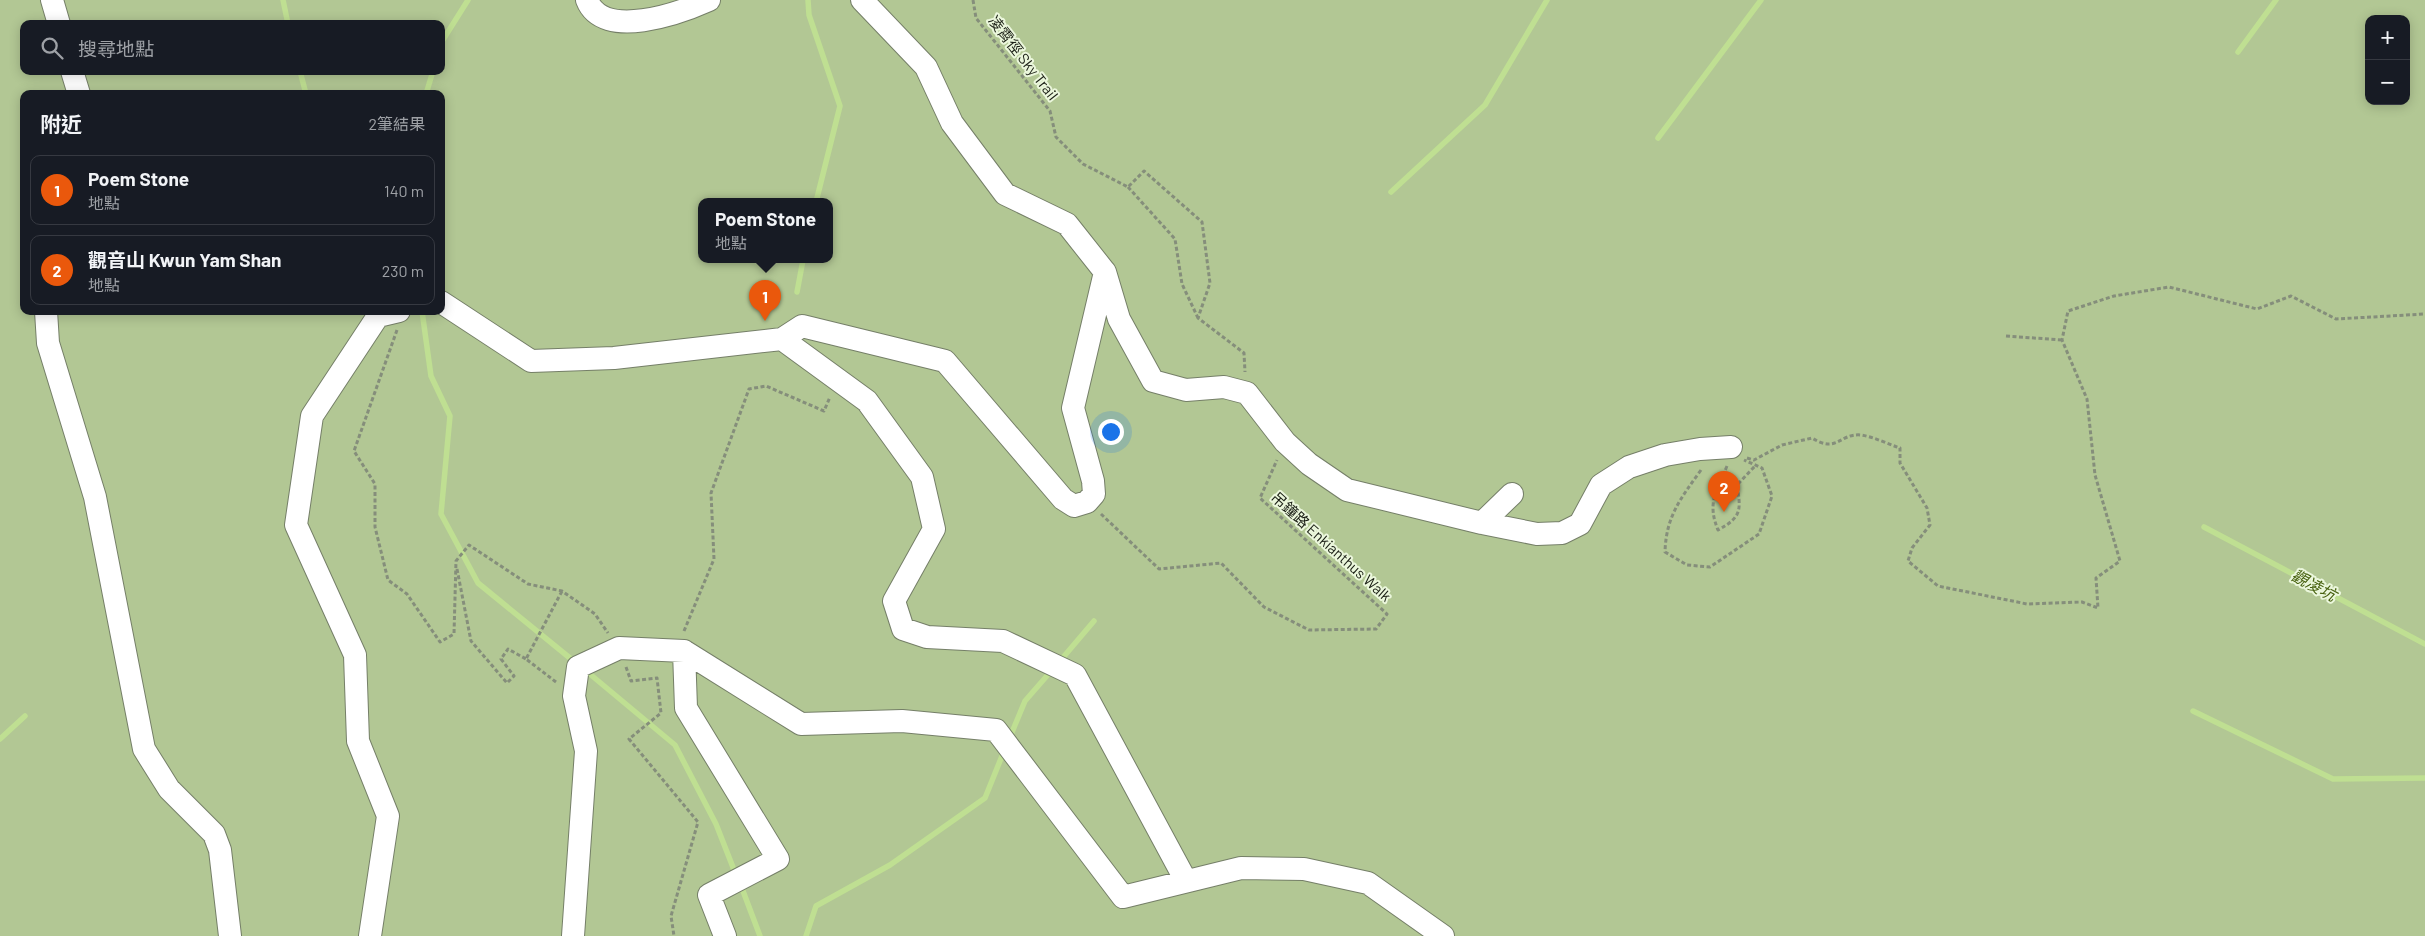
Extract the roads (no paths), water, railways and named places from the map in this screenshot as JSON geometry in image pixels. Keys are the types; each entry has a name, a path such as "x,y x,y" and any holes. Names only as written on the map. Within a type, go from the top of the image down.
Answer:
{"lane":[{"path":"52,0 57,20"},
{"path":"587,0 589,5 606,20 628,23 689,9 708,0"},
{"path":"862,0 926,67 952,123 1005,194 1067,224 1105,272 1119,319 1154,381 1186,390 1224,388 1247,393 1285,442 1310,464 1347,490 1482,523 1537,534 1562,532 1580,524 1601,484 1629,467 1665,455 1700,449 1735,459"},
{"path":"73,75 77,90"},
{"path":"445,305 531,362 614,358 782,339 802,326 945,361 1063,499 1074,506 1087,502 1094,494 1093,481 1073,408 1105,272"},
{"path":"46,315 48,343 95,496 144,749 169,789 214,834 220,850 230,936"},
{"path":"370,936 388,816 358,741 355,655 296,525 312,416 378,316 398,320"},
{"path":"782,339 867,401 922,477 934,529 894,601 903,629 927,637 1002,641 1075,675 1186,881"},
{"path":"1482,523 1512,494"},
{"path":"573,936 586,751 574,696 578,667 619,648 680,651 801,724 902,721 996,730 1123,897 1242,868 1304,869 1368,883 1443,936"},
{"path":"680,651 686,708 778,859 709,896 725,936"}],"waterway":[{"path":"283,0 287,20"},
{"path":"445,37 468,0"},
{"path":"808,0 809,15 840,106 817,198"},
{"path":"1391,192 1485,105 1547,0"},
{"path":"1658,138 1761,0"},
{"path":"2238,52 2276,0"},
{"path":"301,75 305,90"},
{"path":"427,90 432,75"},
{"path":"797,292 802,263"},
{"path":"423,315 431,376 450,416 441,514 478,583 576,663"},
{"name":"觀凌坑","path":"2204,527 2425,644"},
{"path":"1060,661 1094,621"},
{"path":"585,670 675,745 716,824 736,875"},
{"path":"1010,737 1025,701 1052,670"},
{"name":"觀凌坑","path":"2193,711 2333,779 2425,778"},
{"path":"0,739 25,716"},
{"path":"806,936 816,906 890,865 985,798 1004,751"},
{"path":"740,883 760,936"}],"place":[{"name":"Poem Stone","path":"765,321"},
{"name":"觀音山 Kwun Yam Shan","path":"1724,512"}]}
